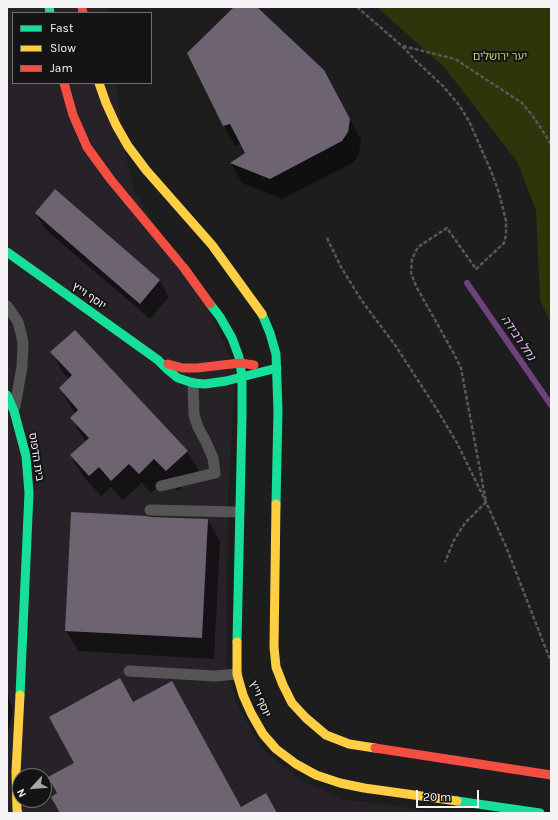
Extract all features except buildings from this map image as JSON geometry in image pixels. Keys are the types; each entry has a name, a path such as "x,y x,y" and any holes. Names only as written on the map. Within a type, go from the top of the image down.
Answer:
{"main road":[{"path":"64,84 74,115 87,147 111,180 184,268 220,317 232,338 240,363"},
{"path":"99,84 116,125 128,146 146,170 212,246 262,314 270,332 276,354 278,411 274,647 276,667 292,702 306,718 326,735 349,744 551,775"},
{"name":"יוסף וייץ","path":"7,252 158,360 178,378 193,383 205,384 226,381 277,368"},
{"name":"יוסף וייץ","path":"158,360 183,368 197,368 240,363 277,368"},
{"name":"יוסף וייץ","path":"240,363 242,377 242,417 237,674 243,696 263,734 276,749 296,764 316,775 340,783 364,788 540,813"},
{"name":"בית הדפוס","path":"7,395 14,411 26,456 29,493 16,772 18,813"}],"lane":[{"path":"7,306 18,322 23,343 22,367 14,411"},
{"path":"161,486 216,473 206,442 198,427 194,415 193,383"},
{"path":"150,510 239,512"},
{"path":"129,671 215,676 237,674"},
{"path":"538,773 551,767"}],"path":[{"path":"357,7 402,46 443,86 459,105 469,121 491,171 499,194 506,221 506,235 504,243 476,268 447,228 418,247 412,259 411,273 416,286 461,368 486,502"},
{"path":"402,46 455,58 522,103 532,115 551,145"},
{"path":"327,238 341,267 362,301 395,345 457,443 507,549 551,662"},
{"path":"445,562 454,540 465,523 486,502"}],"shaded area":[{"path":"7,7 107,7 108,12 12,12 12,84 116,84 125,153 134,192 209,308 236,372 228,498 226,665 236,701 260,747 300,780 343,799 404,807 435,813 7,813"}],"green space":[{"name":"יער ירושלים","path":"377,7 551,7 551,324 540,300 536,211 518,163 445,68"}],"waterway":[{"name":"נחל רבידה","path":"467,283 551,405"}],"traffic: fast":[{"path":"49,7 50,12"},
{"path":"7,252 158,360 178,378 193,383 205,384 226,381 277,368"},
{"path":"210,304 220,317 232,338 239,357 242,377 237,642"},
{"path":"262,314 270,333 276,354 278,411 276,504"},
{"path":"7,395 14,411 26,456 29,493 20,695"},
{"path":"457,801 540,813"}],"traffic: slow":[{"path":"99,84 116,125 128,146 146,170 212,245 262,314"},
{"path":"276,504 274,647 276,667 283,685 292,703 306,718 326,735 349,744 375,748"},
{"path":"237,642 237,674 243,695 251,713 263,734 276,749 296,764 316,775 340,783 364,788 457,801"},
{"path":"18,813 16,772 20,695"}],"traffic: jam":[{"path":"82,7 83,12"},
{"path":"64,84 73,115 87,147 111,180 184,268 210,304"},
{"path":"168,364 183,368 197,368 240,363 254,365"},
{"path":"375,748 551,775"}]}
